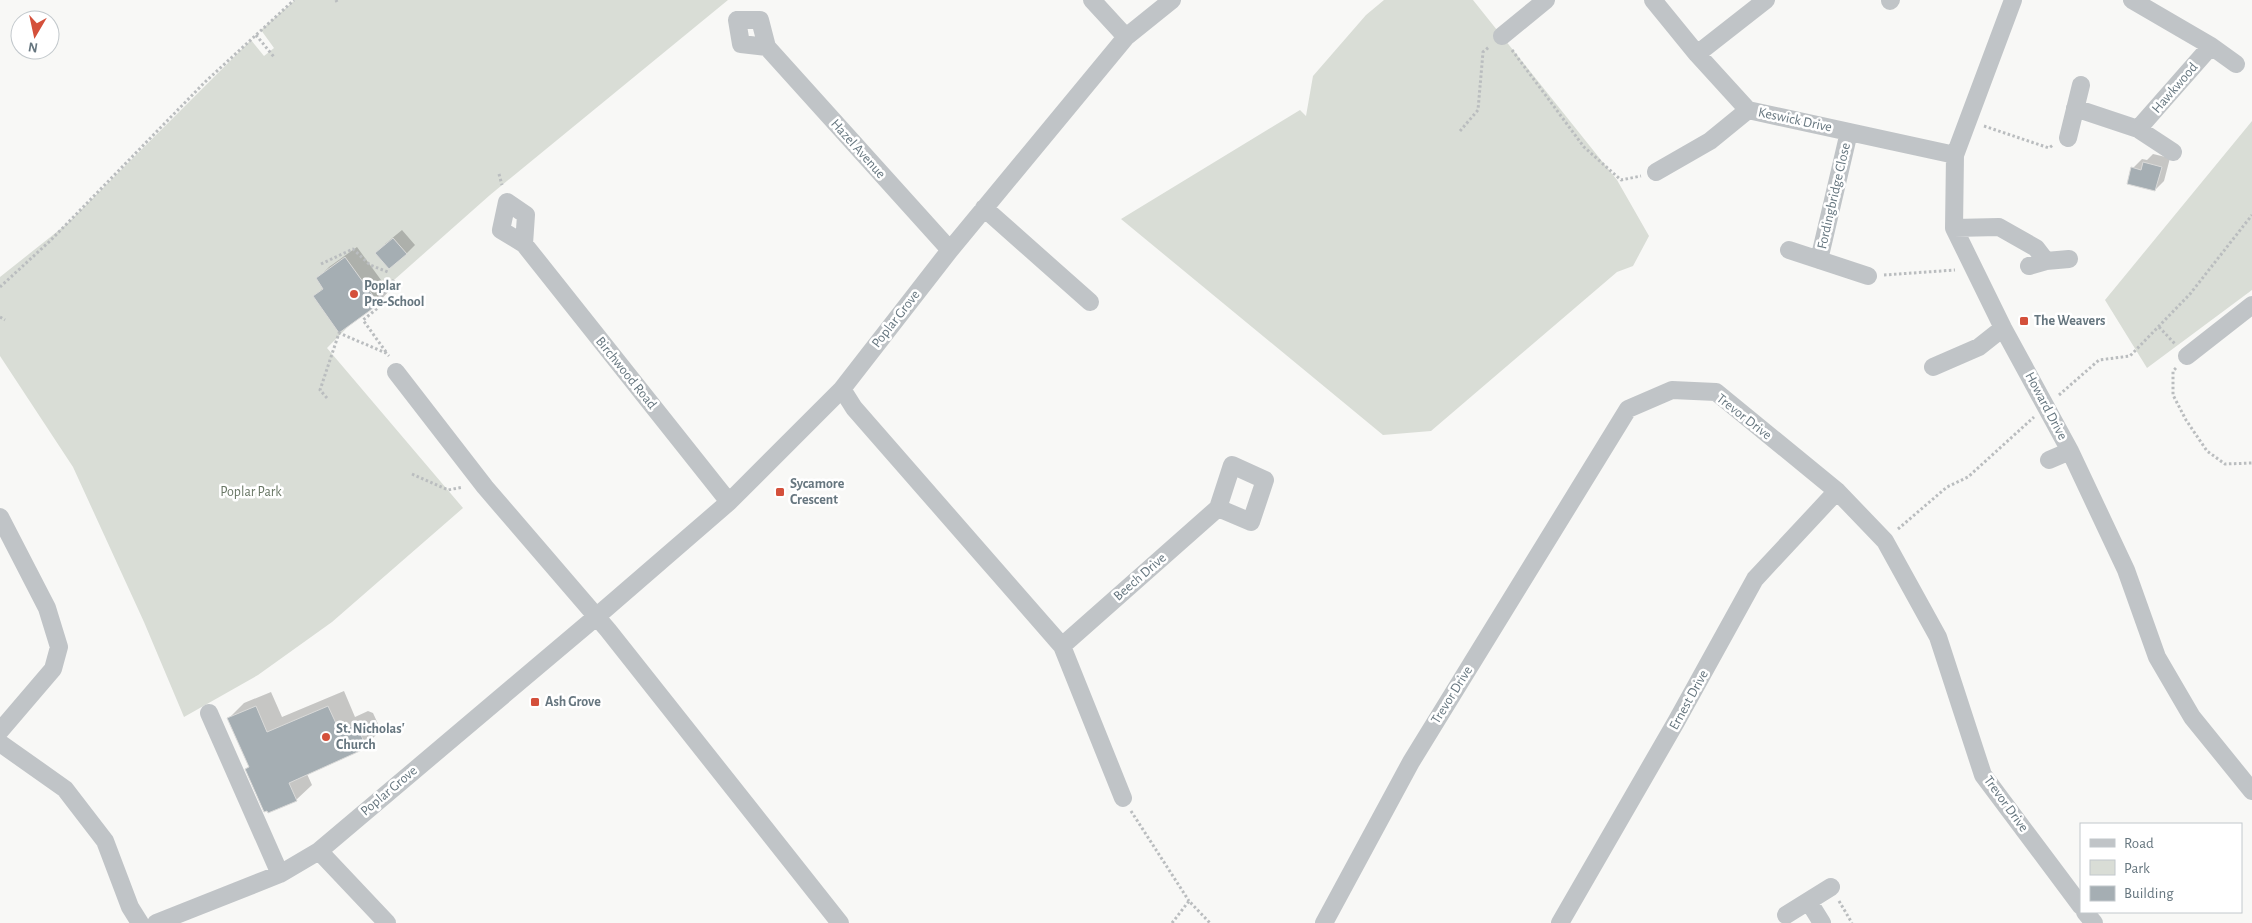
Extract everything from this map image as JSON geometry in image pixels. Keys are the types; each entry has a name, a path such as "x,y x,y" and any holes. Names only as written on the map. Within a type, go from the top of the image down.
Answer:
{"street":[{"path":"1092,0 1126,37"},
{"name":"Poplar Grove","path":"156,923 280,874 318,851 596,617 729,502 842,389 950,250 1126,37 1172,0"},
{"path":"1502,36 1546,0"},
{"name":"Keswick Drive","path":"1652,0 1697,54 1748,110 1955,155"},
{"path":"1697,54 1766,0"},
{"name":"Howard Drive","path":"2013,0 1955,155 1954,228 2003,328 2070,450 2126,570 2157,657 2192,717 2252,791"},
{"path":"2132,0 2211,46 2236,64"},
{"name":"Hazel Avenue","path":"767,46 950,250"},
{"name":"Hawkwood","path":"2138,129 2211,46"},
{"path":"2068,138 2081,85"},
{"path":"2075,108 2138,129 2173,152"},
{"path":"1656,172 1710,142 1748,110"},
{"name":"Fordingbridge Close","path":"1819,260 1849,132"},
{"path":"984,208 1090,302"},
{"path":"1954,228 1999,227 2036,248 2038,264 2069,259"},
{"name":"Birchwood Road","path":"524,244 729,502"},
{"name":"Fordingbridge Close","path":"1789,250 1868,276"},
{"path":"2187,356 2252,305"},
{"path":"1933,367 1979,347 2003,328"},
{"path":"396,372 482,483 596,617 840,923"},
{"path":"842,389 854,408 1062,646 1122,798"},
{"name":"Trevor Drive","path":"1324,923 1411,762 1628,409 1672,390 1716,392 1837,491 1885,541 1938,637 1983,775 2080,905"},
{"path":"2049,460 2070,450"},
{"name":"Ernest Drive","path":"1560,923 1755,580 1837,491"},
{"name":"Beech Drive","path":"1062,646 1218,508"},
{"path":"0,517 47,608 60,647 53,669 0,731"},
{"path":"209,713 280,874"},
{"path":"0,743 65,789 105,841 130,907 140,923"},
{"path":"318,851 387,923"},
{"path":"1786,915 1831,888"},
{"path":"1808,902 1822,923"},
{"path":"2086,913 2094,923"}],"path":[{"path":"0,288 50,241 205,82 294,0"},
{"path":"256,35 274,57"},
{"path":"1460,131 1478,110 1483,52 1502,36 1591,154 1621,180 1656,172"},
{"path":"1969,121 2049,148 2068,138"},
{"path":"1885,541 1947,487 1968,477 2098,360 2130,356 2190,294 2252,215"},
{"path":"321,264 354,249 370,265 388,272"},
{"path":"1868,276 1974,268"},
{"path":"394,280 380,298 379,307 364,320 394,362 396,372"},
{"path":"0,317 5,320"},
{"path":"2159,328 2187,356 2173,371 2173,395 2186,420 2207,450 2225,464 2251,464"},
{"path":"327,398 320,390 339,333 386,353"},
{"path":"412,474 448,490 482,483"},
{"path":"1122,798 1189,901 1210,923"},
{"path":"1831,888 1852,923"},
{"path":"1172,923 1189,901"}],"green space":[{"name":"Poplar Park","path":"295,0 728,0 490,195 394,280 327,348 463,508 332,622 258,675 184,717 144,622 73,467 0,356 0,277 68,223 251,40 264,56 274,48 261,30"},
{"path":"1384,0 1473,0 1617,180 1649,236 1633,266 1617,272 1431,431 1383,435 1121,219 1300,110 1306,116 1313,76 1366,15"},
{"path":"2252,121 2252,290 2147,368 2105,300"}],"building":[{"path":"2143,162 2162,167 2155,191 2127,184 2131,167 2141,170"},
{"path":"393,238 407,254 389,269 375,253"},
{"path":"345,257 379,304 339,333 313,296 323,289 316,278"},
{"path":"256,706 267,732 328,706 340,732 352,726 358,728 364,742 362,750 289,783 297,801 268,813 267,811 264,812 245,769 249,767 227,718"}],"place":[{"name":"Poplar Pre-School","path":"354,294"},
{"name":"The Weavers","path":"2024,321"},
{"name":"Sycamore Crescent","path":"780,492"},
{"name":"Ash Grove","path":"535,702"},
{"name":"St. Nicholas' Church","path":"326,737"}]}
